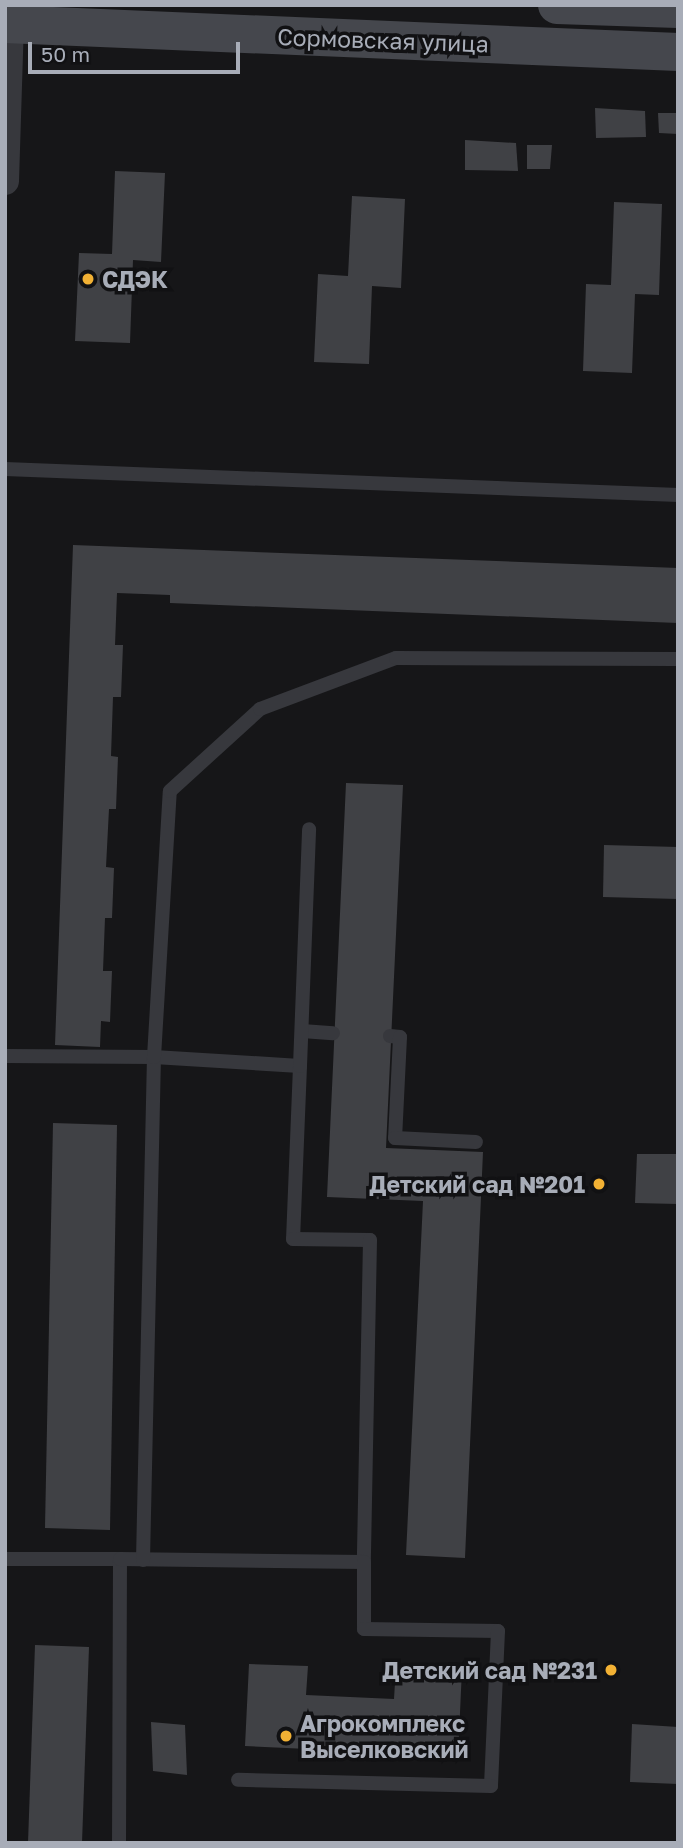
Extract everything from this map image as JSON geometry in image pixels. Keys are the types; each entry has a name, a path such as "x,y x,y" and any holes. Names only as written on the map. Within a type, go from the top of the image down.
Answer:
{"main road":[{"path":"557,5 678,9"},
{"name":"Сормовская улица","path":"9,18 678,52"}],"street":[{"path":"5,181 9,18"}],"lane":[{"path":"5,469 678,495"},
{"path":"143,1560 155,1057 170,791 260,709 396,658 678,659"},
{"path":"238,1780 491,1786 498,1631 364,1629 370,1240 293,1239 309,829"},
{"path":"302,1031 333,1033"},
{"path":"390,1036 400,1037 395,1138 476,1142"},
{"path":"5,1056 155,1057 300,1066"},
{"path":"5,1559 364,1562"},
{"path":"119,1843 120,1559"}],"building":[{"path":"595,108 645,111 646,137 596,138"},
{"path":"658,113 678,113 678,134 659,133"},
{"path":"465,140 516,143 518,171 465,170"},
{"path":"527,145 552,145 550,169 527,169"},
{"path":"115,171 165,173 161,262 133,260 130,343 75,341 79,253 112,254"},
{"path":"352,196 405,199 401,288 372,286 369,364 314,362 318,274 348,276"},
{"path":"614,202 662,204 659,295 635,294 632,373 583,371 586,284 611,285"},
{"path":"73,545 678,568 678,623 170,603 170,595 117,593 115,645 123,645 121,697 113,697 111,756 118,757 116,809 109,809 106,867 114,868 112,918 105,918 103,971 112,971 110,1022 101,1021 100,1047 55,1045"},
{"path":"346,783 403,785 386,1148 483,1152 465,1558 406,1555 423,1201 327,1197"},
{"path":"604,845 678,847 678,899 603,897"},
{"path":"53,1123 117,1125 110,1530 45,1528"},
{"path":"637,1154 678,1154 678,1204 635,1203"},
{"path":"35,1645 89,1647 82,1843 28,1843"},
{"path":"249,1664 308,1666 306,1695 394,1699 396,1666 462,1669 458,1756 245,1746"},
{"path":"151,1722 185,1725 187,1775 153,1771"},
{"path":"632,1724 678,1727 678,1784 630,1782"}],"place":[{"name":"СДЭК","path":"88,279"},
{"name":"Детский сад №201","path":"599,1184"},
{"name":"Детский сад №231","path":"611,1670"},
{"name":"Агрокомплекс Выселковский","path":"286,1736"}]}
